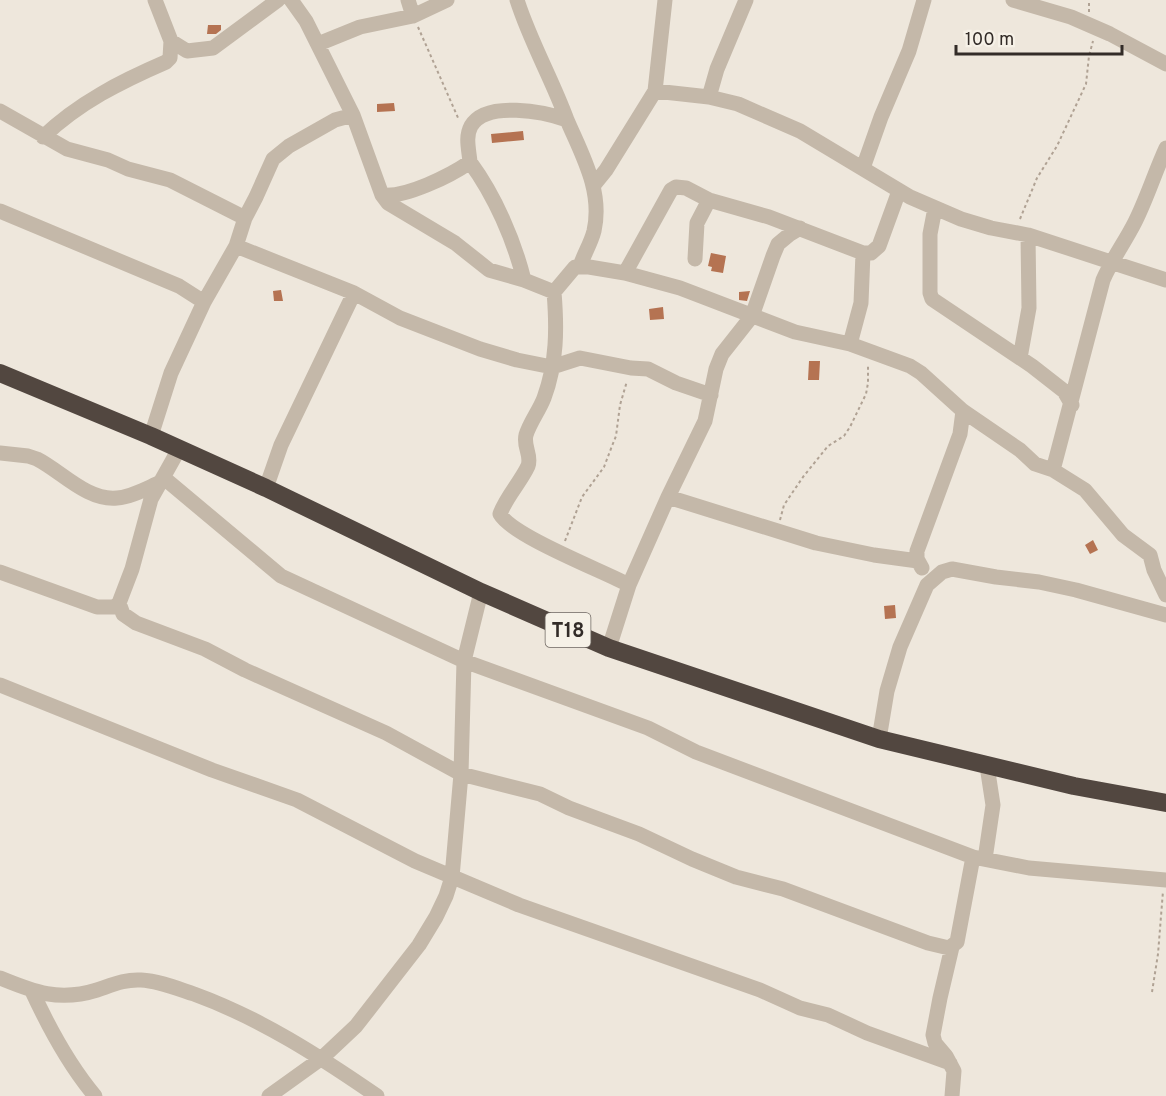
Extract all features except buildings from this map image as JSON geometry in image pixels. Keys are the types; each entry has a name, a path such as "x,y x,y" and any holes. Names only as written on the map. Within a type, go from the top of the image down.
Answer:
{"highway":[{"name":"T18","path":"0,373 151,436 266,488 481,592 609,648 879,739 1109,793 1166,803"}],"street":[{"path":"43,137 80,106 133,76 166,62 171,54 171,41 155,0"},
{"path":"171,41 187,51 213,48 278,0"},
{"path":"291,0 306,21 353,115 382,195 395,208 455,243 489,270 554,292"},
{"path":"408,0 414,16"},
{"path":"318,45 360,27 414,16 447,0"},
{"path":"517,0 526,28 588,166 593,186 596,217 593,234 580,266"},
{"path":"593,186 606,170 655,91 665,0"},
{"path":"710,97 717,69 746,0"},
{"path":"863,168 881,117 909,51 924,0"},
{"path":"1013,0 1110,33 1166,64"},
{"path":"655,91 710,97 738,104 800,131 899,191 935,208 971,222 1028,235 1166,280"},
{"path":"524,280 517,257 489,192 470,162 468,141 470,127 476,119 485,114 508,109 551,114 567,120"},
{"path":"0,111 67,149 170,180 245,218"},
{"path":"151,436 171,372 204,302 236,246 245,218 273,159 289,146 335,120 353,115"},
{"path":"1053,471 1072,405 1096,304 1112,261 1134,224 1156,177 1166,147"},
{"path":"382,195 393,196 405,193 470,162"},
{"path":"625,273 671,190 681,186 709,200 769,217 863,253 872,253 879,246 899,191"},
{"path":"695,259 697,224 709,200"},
{"path":"935,208 930,234 930,293 932,299 1020,358 1064,391 1072,405"},
{"path":"0,211 179,286 204,302"},
{"path":"609,648 629,585 668,497 703,427 722,354 752,316 778,244 800,228"},
{"path":"1020,358 1029,308 1028,235"},
{"path":"236,246 354,293 400,318 480,349 552,367 580,358 648,369 711,395"},
{"path":"849,344 861,303 863,253"},
{"path":"629,585 529,538 505,521 500,514 528,465 530,456 525,446 525,438 544,399 552,367 557,330 554,292 572,270 580,266 625,273 680,288 795,333 849,344 915,369 963,411 1020,450 1035,464 1053,471 1085,490 1123,535 1150,555 1166,596"},
{"path":"266,488 281,445 354,293"},
{"path":"927,585 918,561 917,551 960,434 963,411"},
{"path":"0,572 97,607 114,607 119,603 132,569 147,510 179,449"},
{"path":"0,453 37,459 92,493 108,498 134,494 163,480"},
{"path":"163,480 281,576 464,661 648,728 696,752 979,858 1057,872 1166,880"},
{"path":"668,497 816,543 918,561"},
{"path":"879,739 887,691 897,656 927,585 938,574 952,569 1056,585 1166,614"},
{"path":"269,1096 322,1058 356,1026 419,945 436,917 452,877 461,774 464,661 481,592"},
{"path":"119,603 123,614 136,623 205,649 245,670 386,733 461,774 540,794 736,877 783,889 928,944 952,947"},
{"path":"0,685 212,770 297,800 415,861 562,921 760,990 800,1008 822,1013 867,1033 950,1063"},
{"path":"952,1096 954,1078 950,1063 937,1046 933,1035 939,998 952,947 957,942 993,805 987,765"},
{"path":"0,978 32,991 58,996 89,992 130,980 163,983 248,1016 322,1058 377,1096"},
{"path":"32,991 74,1070 95,1096"}],"path":[{"path":"414,16 459,120"},
{"path":"1013,232 1037,178 1057,146 1086,84 1089,56 1094,38 1088,26"},
{"path":"777,530 784,505 791,492 828,446 844,436 862,405 868,383 869,352"},
{"path":"560,552 578,505 603,467 616,436 620,405 631,368"},
{"path":"1152,992 1166,880"}]}
